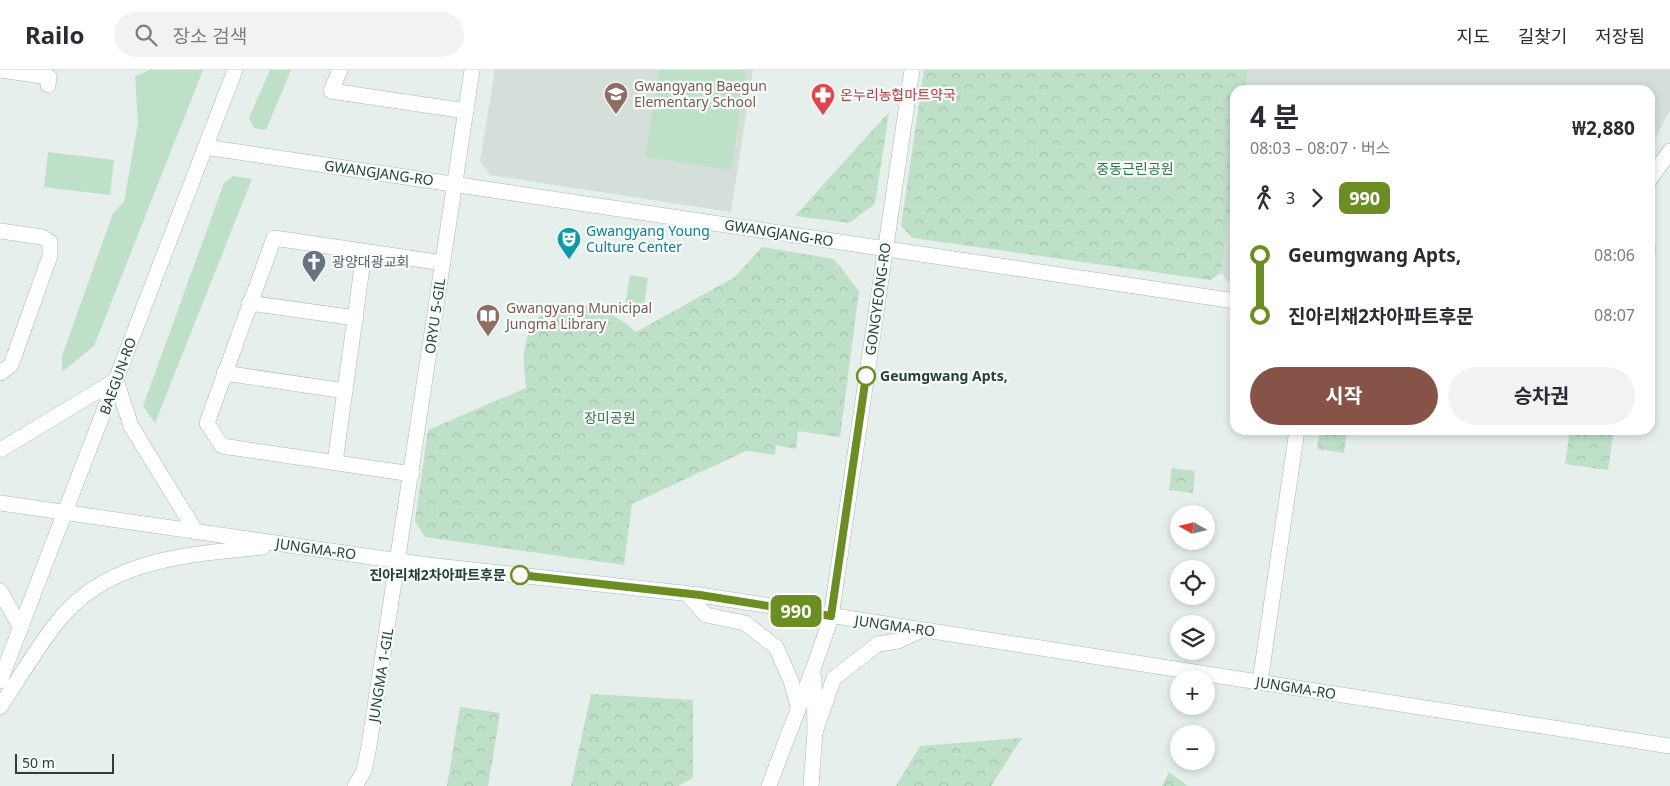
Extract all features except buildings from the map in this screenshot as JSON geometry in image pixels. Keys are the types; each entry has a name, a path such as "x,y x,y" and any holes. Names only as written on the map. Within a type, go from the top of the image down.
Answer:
{"street":[{"path":"0,70 49,77 48,85"},
{"name":"BAEGUN-RO","path":"0,681 235,70"},
{"path":"340,70 331,90 466,111"},
{"name":"ORYU 5-GIL","path":"399,561 472,70"},
{"name":"GONGYEONG-RO","path":"813,673 831,616 912,70"},
{"name":"GWANGJANG-RO","path":"205,147 1230,300"},
{"path":"1655,172 1670,151"},
{"path":"0,231 42,236 50,242 50,256 10,365 0,373"},
{"path":"412,474 222,446 207,423 274,238 364,253 443,263"},
{"path":"335,462 364,253"},
{"path":"249,303 356,318"},
{"path":"224,373 345,391"},
{"path":"0,450 116,380 131,426 196,532"},
{"path":"1260,682 1296,435"},
{"name":"JUNGMA-RO","path":"0,503 399,561 687,594 1260,682 1666,748"},
{"path":"0,707 56,624 80,598 111,578 176,556 286,545"},
{"name":"JUNGMA 1-GIL","path":"355,786 364,771 369,746 399,561"},
{"path":"0,591 21,628"},
{"path":"687,594 706,615 745,623 776,647 791,681 798,706"},
{"path":"815,732 834,678 878,644 898,641 924,630"},
{"path":"769,786 798,706 813,673"},
{"path":"811,786 815,732 813,673"}],"shaded area":[{"name":"Gwangyang Baegun Elementary School","path":"495,70 753,70 731,212 490,175 480,161"},
{"path":"1248,70 1670,70 1670,110 1655,138 1655,85 1246,85"},
{"path":"1230,206 1230,283 1221,273"}],"green space":[{"path":"150,70 203,70 94,346 62,372 62,356 113,213 124,202 138,123 135,76"},
{"path":"270,70 291,70 266,130 254,128 249,118"},
{"path":"659,70 746,70 731,170 645,157"},
{"name":"중동근린공원","path":"924,70 1248,70 1246,85 1230,85 1230,206 1221,273 1210,280 913,238 901,226"},
{"path":"889,112 875,204 849,223 795,216"},
{"path":"48,152 114,160 110,195 44,187"},
{"path":"233,176 252,179 155,423 143,406 224,183"},
{"name":"장미공원","path":"762,247 834,259 859,291 840,437 798,431 796,449 776,445 775,455 746,451 632,504 624,565 425,537 415,521 428,430 526,388 525,346 532,326 543,313 557,305 572,303 589,306 605,312 636,332 735,277"},
{"path":"630,275 648,278 643,313 624,311"},
{"path":"1319,435 1346,435 1344,453 1317,449"},
{"path":"1569,435 1613,435 1608,470 1565,464"},
{"path":"1172,468 1195,471 1193,493 1169,490"},
{"path":"591,694 693,700 693,778 678,786 571,786"},
{"path":"460,707 500,713 488,786 447,786"},
{"path":"1022,738 991,786 896,786 920,746"},
{"path":"1169,772 1188,786 1162,786"}],"bus line":[{"name":"990","path":"520,575 700,595 831,616 866,376"}],"place":[{"name":"Gwangyang Baegun Elementary School","path":"616,115"},
{"name":"온누리농협마트약국","path":"823,116"},
{"name":"Gwangyang Young Culture Center","path":"569,260"},
{"name":"광양대광교회","path":"314,283"},
{"name":"Gwangyang Municipal Jungma Library","path":"488,337"},
{"name":"Geumgwang Apts,","path":"866,376"},
{"name":"진아리채2차아파트후문","path":"520,575"}]}
